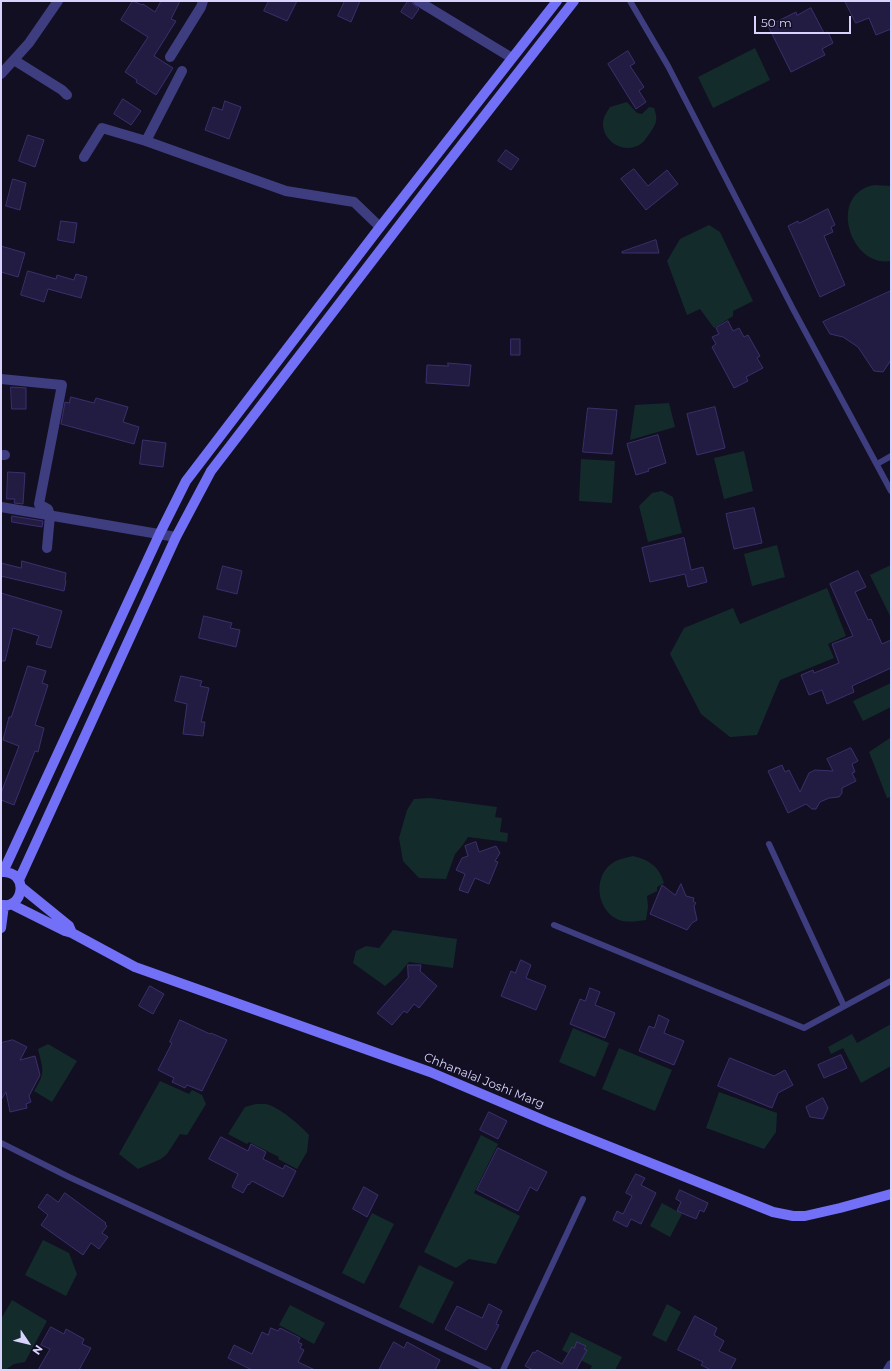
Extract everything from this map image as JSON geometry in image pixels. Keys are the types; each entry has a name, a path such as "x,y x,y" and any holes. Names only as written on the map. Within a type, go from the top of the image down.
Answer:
{"street":[{"path":"1,74 29,43 58,1"},
{"path":"170,57 201,7 203,1"},
{"path":"418,1 512,58"},
{"path":"2,872 160,533 186,481 380,227 557,1"},
{"path":"1,928 6,905 19,897 20,883 176,537 211,471 428,188 574,1"},
{"path":"14,60 62,90 67,95"},
{"path":"146,140 182,71"},
{"path":"84,157 102,128 146,140 286,191 354,202 380,227"},
{"path":"1,379 62,385 39,504 48,509 50,515 47,548"},
{"path":"1,507 160,533 176,537"},
{"name":"Chhanalal Joshi Marg","path":"2,872 12,874 20,883 69,926 72,933"},
{"name":"Chhanalal Joshi Marg","path":"6,905 65,932 72,933 135,966 430,1072 548,1122 774,1212 793,1216 805,1216 891,1194"},
{"path":"888,1370 891,1365"}],"lane":[{"path":"630,1 668,66 793,309 891,491"},
{"path":"877,464 891,456"},
{"path":"769,844 844,1006"},
{"path":"554,925 804,1028 891,981"},
{"path":"1,1143 69,1177 489,1370"},
{"path":"503,1370 583,1199"}],"green space":[{"path":"755,48 770,80 713,108 698,77"},
{"path":"627,102 637,113 642,114 649,107 654,108 656,115 654,126 644,141 631,148 625,148 614,144 606,135 603,124 604,117 610,107"},
{"path":"874,185 891,186 891,261 877,260 864,253 855,242 850,229 848,215 851,202 860,191"},
{"path":"709,225 720,232 753,301 733,311 733,316 714,328 700,309 687,315 667,261 680,239"},
{"path":"669,403 675,427 630,440 635,405"},
{"path":"744,451 753,491 724,499 714,458"},
{"path":"581,459 615,461 612,503 579,501"},
{"path":"662,491 673,497 682,533 648,542 639,506 652,493"},
{"path":"777,545 785,577 752,586 744,554"},
{"path":"891,565 891,618 870,575"},
{"path":"827,588 846,636 828,644 834,658 780,680 757,735 730,737 701,714 670,654 684,628 733,608 740,624"},
{"path":"891,683 891,707 863,721 853,701"},
{"path":"890,738 891,797 887,798 869,752"},
{"path":"430,798 497,807 495,817 502,818 500,832 508,833 507,842 468,837 455,854 446,879 419,878 403,861 399,838 407,810 414,799"},
{"path":"633,856 653,865 659,872 664,883 657,887 657,891 647,896 648,907 646,920 632,922 619,920 606,910 600,894 600,886 601,878 610,865 618,860"},
{"path":"393,930 457,939 453,968 409,962 398,975 385,986 353,963 356,951 366,946 379,948"},
{"path":"891,1024 891,1066 861,1083 843,1048 831,1054 828,1047 852,1034 857,1043"},
{"path":"573,1028 609,1043 595,1077 559,1062"},
{"path":"48,1044 77,1061 52,1102 34,1091 42,1075 38,1049"},
{"path":"619,1048 672,1070 655,1111 602,1089"},
{"path":"160,1081 189,1094 192,1090 202,1095 206,1104 187,1135 180,1134 167,1154 161,1159 138,1169 119,1154"},
{"path":"719,1092 777,1113 776,1132 764,1149 706,1128"},
{"path":"256,1104 266,1104 283,1112 309,1135 307,1152 297,1169 278,1159 279,1157 249,1142 247,1144 228,1134 245,1107"},
{"path":"481,1135 498,1144 474,1193 520,1216 496,1264 469,1259 456,1268 424,1252"},
{"path":"662,1203 682,1214 670,1237 650,1226"},
{"path":"372,1213 394,1224 364,1284 342,1273"},
{"path":"43,1240 69,1253 77,1274 66,1296 25,1275"},
{"path":"419,1265 454,1282 433,1324 399,1307"},
{"path":"12,1300 47,1321 25,1362 14,1364 5,1370 1,1370 1,1319"},
{"path":"667,1304 681,1312 666,1342 652,1335"},
{"path":"290,1305 325,1323 314,1344 279,1325"},
{"path":"571,1332 622,1357 615,1370 590,1370 592,1366 562,1350"}],"building":[{"path":"133,1 142,5 143,4 155,12 161,1 180,1 171,19 176,21 154,56 173,68 156,95 136,82 137,80 125,72 148,37 121,20"},
{"path":"269,1 297,1 287,21 264,11"},
{"path":"345,1 360,1 351,22 338,16"},
{"path":"408,1 412,1 413,4 419,9 412,19 401,12"},
{"path":"845,1 891,1 891,29 876,35 869,18 856,23"},
{"path":"811,8 824,33 828,32 833,43 822,49 825,55 791,72 768,26 796,12 797,15"},
{"path":"628,51 635,63 630,66 644,87 639,91 646,102 636,109 608,64"},
{"path":"123,99 141,111 131,125 114,114"},
{"path":"225,101 241,107 229,139 205,130 213,107 222,110"},
{"path":"28,135 44,140 35,167 19,161"},
{"path":"506,150 519,159 511,170 498,161"},
{"path":"634,169 648,186 667,170 678,184 646,210 621,179"},
{"path":"13,179 26,183 20,210 6,206"},
{"path":"828,209 835,225 831,227 833,232 824,236 845,285 820,297 788,226 798,221 799,223"},
{"path":"61,221 77,223 74,243 58,240"},
{"path":"656,240 659,253 622,253 622,252"},
{"path":"1,246 25,253 18,277 1,272"},
{"path":"28,271 56,279 57,275 74,280 76,274 87,277 81,298 48,289 44,302 21,295"},
{"path":"891,291 891,360 883,372 874,371 858,347 843,337 830,334 823,322"},
{"path":"728,321 733,331 739,328 744,337 748,335 760,356 757,358 763,368 746,377 748,381 734,388 712,347 716,344 712,337 719,334 716,328"},
{"path":"511,339 520,339 520,355 511,355"},
{"path":"448,363 471,365 469,386 426,383 427,365 448,366"},
{"path":"11,387 26,388 26,409 12,409"},
{"path":"71,397 94,403 96,398 128,407 123,422 139,427 134,444 61,424 65,402 69,403"},
{"path":"715,407 725,448 697,455 687,414"},
{"path":"588,408 617,410 612,454 583,452"},
{"path":"658,435 666,463 636,475 627,444"},
{"path":"143,440 166,443 163,467 140,464"},
{"path":"8,472 25,473 23,504 14,503 15,499 7,499"},
{"path":"754,508 762,543 734,549 726,514"},
{"path":"12,516 43,521 42,527 12,522"},
{"path":"684,538 691,570 703,567 707,582 688,587 685,574 650,582 642,548"},
{"path":"22,561 66,573 64,591 1,576 1,563 21,568"},
{"path":"223,566 242,571 237,594 217,589"},
{"path":"858,571 866,587 855,592 868,620 871,619 882,644 891,640 891,668 852,686 854,692 827,704 822,690 809,695 801,675 813,670 814,673 839,663 832,644 853,636 830,584"},
{"path":"1,593 62,611 51,648 36,644 39,636 13,628 5,661 1,661"},
{"path":"204,616 232,623 230,628 240,630 236,647 199,638"},
{"path":"28,666 46,671 42,683 48,685 35,725 44,728 38,752 35,751 14,805 1,800 1,793 19,746 3,740 9,717 11,717"},
{"path":"181,676 202,681 200,686 209,688 201,722 205,722 203,736 183,734 187,704 175,701"},
{"path":"851,748 858,761 852,764 855,772 852,773 856,781 842,788 842,793 839,797 829,798 820,802 816,809 812,809 806,804 788,813 768,771 782,765 785,772 789,770 800,792 809,773 815,770 833,771 827,759"},
{"path":"476,842 479,852 496,846 500,853 495,861 498,862 489,884 475,878 468,893 459,890 465,874 456,870 462,858 468,856 465,846"},
{"path":"681,884 686,896 694,898 693,901 696,903 694,906 697,920 692,923 687,930 650,914 662,885 675,895"},
{"path":"521,960 531,965 526,978 546,986 536,1010 501,996 511,971 515,973"},
{"path":"408,965 421,965 420,971 437,986 419,1008 414,1004 407,1013 404,1011 392,1025 377,1013 408,978"},
{"path":"150,986 164,994 153,1014 139,1006"},
{"path":"590,988 600,992 595,1005 615,1013 605,1038 570,1024 580,999 585,1001"},
{"path":"659,1015 669,1020 664,1033 684,1041 674,1065 639,1051 649,1026 654,1028"},
{"path":"180,1020 227,1040 202,1091 187,1085 185,1088 172,1082 174,1078 158,1070 172,1043 170,1042"},
{"path":"13,1040 27,1047 20,1060 35,1056 40,1075 29,1096 31,1102 26,1104 27,1108 10,1112 6,1092 1,1100 1,1043"},
{"path":"841,1055 847,1068 824,1078 818,1065"},
{"path":"730,1058 774,1076 785,1070 793,1085 778,1093 772,1108 718,1086"},
{"path":"823,1098 828,1108 823,1119 810,1117 806,1107"},
{"path":"489,1112 507,1121 498,1139 480,1130"},
{"path":"221,1137 248,1151 251,1144 266,1152 263,1159 283,1169 285,1165 296,1171 283,1197 252,1181 249,1185 248,1184 243,1193 232,1187 238,1174 209,1159"},
{"path":"498,1148 547,1172 537,1191 530,1187 518,1211 477,1190"},
{"path":"636,1174 645,1178 641,1185 656,1193 641,1224 631,1219 627,1227 613,1220 617,1211 623,1214 632,1196 626,1193"},
{"path":"364,1187 378,1195 367,1217 353,1209"},
{"path":"680,1190 708,1203 704,1212 700,1210 696,1219 677,1211 681,1202 676,1199"},
{"path":"65,1193 106,1223 105,1224 107,1226 102,1233 108,1237 99,1249 91,1243 83,1255 41,1225 48,1215 38,1207 47,1194 58,1202"},
{"path":"489,1304 502,1311 496,1324 499,1325 486,1350 445,1329 457,1306 482,1318"},
{"path":"695,1316 717,1328 714,1335 724,1341 719,1351 736,1359 730,1370 711,1370 701,1365 703,1362 678,1350"},
{"path":"51,1327 64,1334 66,1329 84,1339 82,1344 91,1348 79,1370 38,1370 50,1349 41,1345"},
{"path":"271,1328 278,1331 280,1328 300,1338 298,1342 302,1344 300,1348 304,1350 298,1362 315,1370 252,1370 228,1358 234,1345 252,1354 262,1332 268,1335"},
{"path":"394,1342 404,1348 407,1342 440,1360 435,1370 379,1370"},
{"path":"577,1342 586,1346 584,1349 587,1350 576,1370 533,1370 525,1366 533,1352 535,1353 537,1350 562,1364 572,1347 574,1348"}]}
